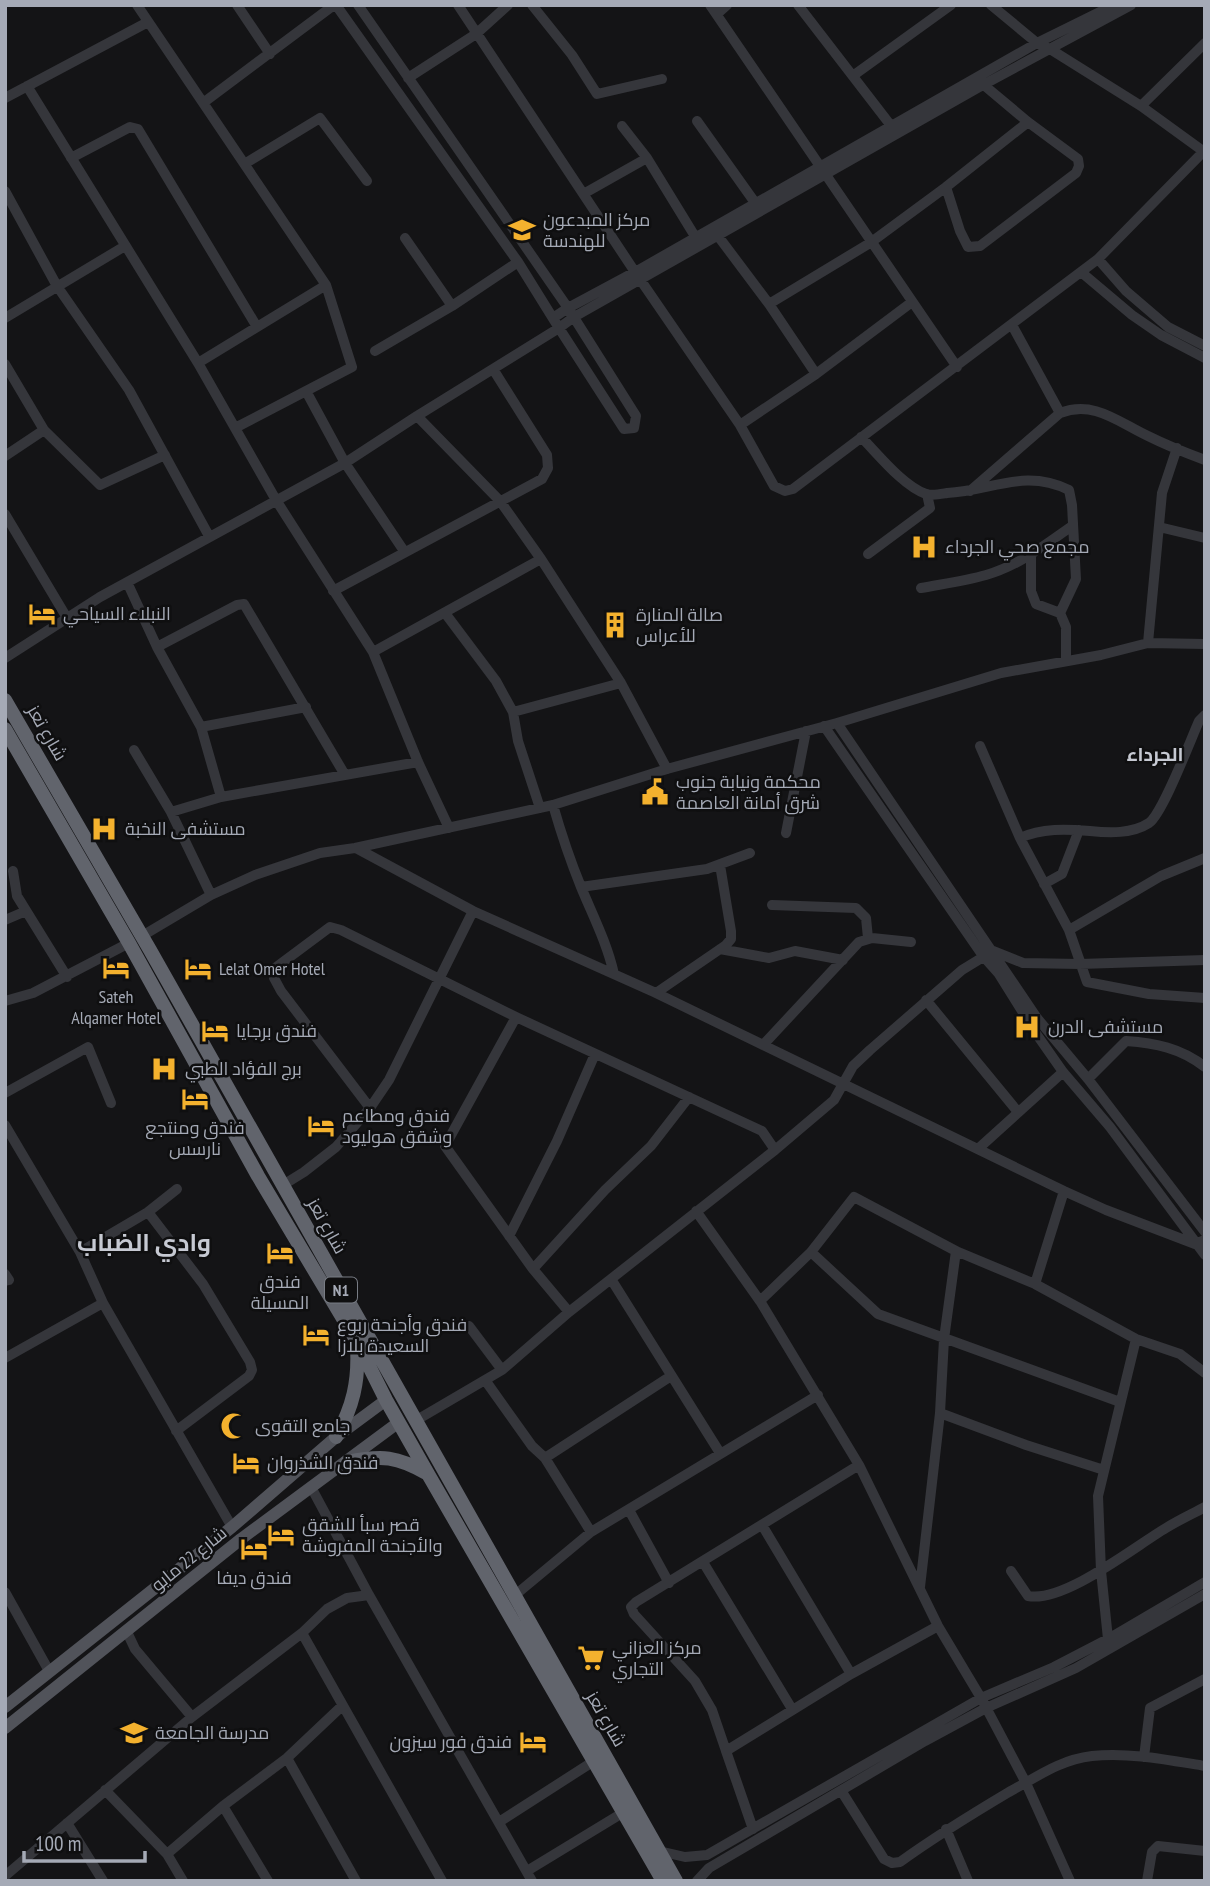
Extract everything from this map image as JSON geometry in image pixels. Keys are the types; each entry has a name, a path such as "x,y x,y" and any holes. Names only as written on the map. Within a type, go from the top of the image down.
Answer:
{"highway":[{"name":"شارع تعز","path":"5,700 136,940 258,1176 357,1342 428,1474 663,1881"},
{"name":"شارع تعز","path":"5,729 283,1185 676,1881"},
{"path":"258,1176 272,1168"},
{"path":"336,1437 348,1416 357,1389 357,1342"},
{"path":"347,1462 374,1456 396,1458 428,1474"}],"main road":[{"name":"شارع 22 مايو","path":"5,1707 232,1527 336,1437 386,1400"},
{"name":"شارع 22 مايو","path":"5,1728 241,1539 399,1422"},
{"path":"232,1527 241,1539"},
{"path":"116,1618 127,1632"}],"street":[{"path":"137,5 326,285 352,366 235,428"},
{"path":"237,5 270,54"},
{"path":"203,103 335,5 517,262 624,429 634,428 636,416 571,312 358,5"},
{"path":"458,5 740,425 774,486 785,491 793,489 1098,259 1204,151 1141,106 1050,48 1037,43 991,5"},
{"path":"408,78 476,34 508,5"},
{"path":"532,5 572,55 597,94 662,79"},
{"path":"727,5 713,9 957,367"},
{"path":"798,5 892,127"},
{"path":"854,75 951,5"},
{"path":"553,318 571,312 638,276 824,172 979,81 1037,43 1114,5"},
{"path":"638,276 696,237 715,232 756,204 824,172 892,127 1131,5"},
{"path":"5,98 148,22"},
{"path":"1141,106 1205,43"},
{"path":"946,187 960,231 968,247 974,248 1076,173 1079,166 1079,159 1028,122 979,81"},
{"path":"27,86 198,363 276,500 373,652 418,762 449,828"},
{"path":"246,163 320,118 367,181"},
{"path":"697,121 756,204"},
{"path":"769,304 870,243 1028,122"},
{"path":"622,126 647,158 696,237"},
{"path":"71,158 130,127 138,129 257,327"},
{"path":"585,194 647,158"},
{"path":"6,194 58,286 129,390 209,537"},
{"path":"715,232 769,304 816,374"},
{"path":"405,238 452,306"},
{"path":"5,317 125,246"},
{"path":"1098,259 1126,291 1168,327 1205,346"},
{"path":"375,352 452,306 517,262"},
{"path":"1081,272 1132,315 1161,335 1205,358"},
{"path":"198,363 326,285"},
{"path":"740,425 816,374 912,302"},
{"path":"5,658 127,582 345,463 559,328 571,312"},
{"path":"1012,326 1060,413"},
{"path":"5,364 44,430 100,485 164,455"},
{"path":"333,591 542,479 548,468 547,455 493,369"},
{"path":"306,391 345,463 404,551"},
{"path":"968,492 1060,413 1074,408 1101,411 1148,437 1205,460"},
{"path":"417,416 500,501 621,683 667,769"},
{"path":"5,456 44,430"},
{"path":"861,437 906,482 927,494 968,492 1013,480 1054,483 1069,490 1076,579 1060,613"},
{"path":"1148,643 1162,493 1177,448"},
{"path":"868,554 930,508 927,494"},
{"path":"5,513 67,618"},
{"path":"921,588 986,575 1031,555 1072,526"},
{"path":"1159,527 1205,538"},
{"path":"1031,555 1031,591 1036,604 1060,613 1066,627 1066,661"},
{"path":"373,652 541,559"},
{"path":"127,582 157,647 201,727 221,797"},
{"path":"157,647 237,605 244,604 345,775"},
{"path":"445,612 496,681 513,712 518,741 540,808"},
{"path":"5,1001 33,993 67,977 136,940 211,894 255,875 320,853 355,848 554,805 667,769 837,723 1001,673 1148,643 1205,645"},
{"path":"513,712 621,683"},
{"path":"201,727 306,707"},
{"path":"1020,838 1032,833 1054,830 1132,831 1151,822 1199,721 1205,715"},
{"path":"837,723 1037,1018 1088,1079 1205,1232"},
{"path":"824,726 983,956 999,974 1063,1072 1200,1242 1205,1255"},
{"path":"786,833 806,731"},
{"path":"980,746 1020,838 1069,930 1087,982 1149,994 1205,998"},
{"path":"134,750 171,812 211,894"},
{"path":"171,812 221,797 418,762"},
{"path":"554,805 581,887 605,941 614,974"},
{"path":"1044,884 1062,873 1079,830"},
{"path":"355,848 473,911 656,993 1063,1191 1106,1210 1200,1242"},
{"path":"581,887 682,874 720,865 750,853"},
{"path":"1069,930 1161,876 1205,858"},
{"path":"656,993 729,942 732,933 720,865"},
{"path":"13,871 17,896 67,977"},
{"path":"772,905 856,908 866,918 868,938"},
{"path":"5,920 26,911"},
{"path":"283,1185 336,1147 370,1108 388,1080 473,911"},
{"path":"370,1108 274,978 275,968 330,927 762,1131 775,1150"},
{"path":"763,1045 859,942 868,938 911,942"},
{"path":"720,950 769,958 794,951 842,960"},
{"path":"415,1420 502,1370 569,1312 775,1150 834,1100 853,1066 926,1000 983,956 993,951 1023,964 1205,960"},
{"path":"926,1000 1017,1112"},
{"path":"516,1017 445,1146 533,1269 569,1312"},
{"path":"1088,1079 1126,1041 1174,1049 1205,1067"},
{"path":"5,1093 88,1047 111,1103"},
{"path":"509,1236 557,1141 595,1054"},
{"path":"979,1149 1063,1072"},
{"path":"533,1269 605,1190 651,1146 689,1097"},
{"path":"5,1125 79,1252 103,1303 232,1527"},
{"path":"79,1252 148,1212 177,1189"},
{"path":"1035,1284 1063,1191"},
{"path":"760,1301 811,1252 853,1197 956,1251 1035,1284 1136,1339 1180,1354 1205,1373"},
{"path":"696,1210 760,1301 859,1465 938,1626 1026,1783 1070,1881"},
{"path":"148,1212 203,1284 250,1362 252,1370 249,1376 176,1431"},
{"path":"919,1587 940,1413 944,1339 956,1251"},
{"path":"811,1252 878,1314 1120,1402"},
{"path":"5,1274 9,1280 5,1282"},
{"path":"611,1279 720,1453"},
{"path":"5,1358 103,1303"},
{"path":"469,1326 502,1370"},
{"path":"1108,1639 1101,1571 1098,1496 1136,1339"},
{"path":"545,1458 671,1376"},
{"path":"485,1380 532,1446 545,1458 591,1532"},
{"path":"514,1597 591,1532 818,1395"},
{"path":"940,1413 1026,1446 1104,1470"},
{"path":"753,1829 712,1710 695,1681 634,1614 631,1607 859,1465"},
{"path":"312,1487 369,1595 530,1876 624,1812"},
{"path":"1011,1571 1028,1596 1041,1599 1101,1571 1167,1527 1205,1507"},
{"path":"629,1510 669,1583"},
{"path":"762,1525 851,1674"},
{"path":"703,1562 793,1709"},
{"path":"659,1851 685,1857 707,1855 983,1703 1108,1639 1205,1582"},
{"path":"5,1592 49,1671"},
{"path":"697,1881 713,1866 842,1792 983,1703 1076,1668 1205,1594"},
{"path":"5,1876 191,1717 302,1633 327,1609 347,1598 369,1595"},
{"path":"726,1751 851,1674 938,1626"},
{"path":"127,1632 135,1649 191,1717"},
{"path":"302,1633 442,1881"},
{"path":"1144,1756 1150,1709 1205,1679"},
{"path":"167,1854 223,1806 286,1758 342,1706"},
{"path":"842,1792 884,1859 892,1863 900,1862 946,1829 1044,1770 1093,1756 1144,1756 1205,1766"},
{"path":"286,1758 356,1881"},
{"path":"499,1822 594,1761"},
{"path":"105,1790 167,1854 183,1881"},
{"path":"223,1806 268,1881"},
{"path":"67,1823 103,1881"},
{"path":"946,1829 968,1881"},
{"path":"1147,1881 1153,1852 1158,1846 1205,1851"},
{"path":"707,1855 713,1866"}],"place":[{"name":"مركز المبدعون للهندسة","path":"522,230"},
{"name":"مجمع صحي الجرداء","path":"924,547"},
{"name":"النبلاء السياحي","path":"42,614"},
{"name":"صالة المنارة للأعراس","path":"615,625"},
{"name":"محكمة ونيابة جنوب شرق أمانة العاصمة","path":"655,792"},
{"name":"مستشفى النخبة","path":"104,829"},
{"name":"Sateh Alqamer Hotel","path":"116,968"},
{"name":"Lelat Omer Hotel","path":"198,969"},
{"name":"مستشفى الدرن","path":"1027,1027"},
{"name":"فندق برجايا","path":"215,1031"},
{"name":"برج الفؤاد الطبي","path":"164,1069"},
{"name":"فندق ومنتجع نارسس","path":"195,1099"},
{"name":"فندق ومطاعم وشقق هوليود","path":"321,1126"},
{"name":"فندق المسيلة","path":"280,1253"},
{"name":"فندق وأجنحة ربوع السعيدة بلازا","path":"316,1335"},
{"name":"جامع التقوى","path":"234,1426"},
{"name":"فندق الشذروان","path":"246,1463"},
{"name":"قصر سبأ للشقق والأجنحة المفروشة","path":"281,1535"},
{"name":"فندق ديفا","path":"254,1549"},
{"name":"مركز العزاني التجاري","path":"591,1658"},
{"name":"مدرسة الجامعة","path":"134,1733"},
{"name":"فندق فور سيزون","path":"533,1742"}],"district":[{"name":"الجرداء","path":"1155,754"},
{"name":"وادي الضباب","path":"144,1243"}]}
